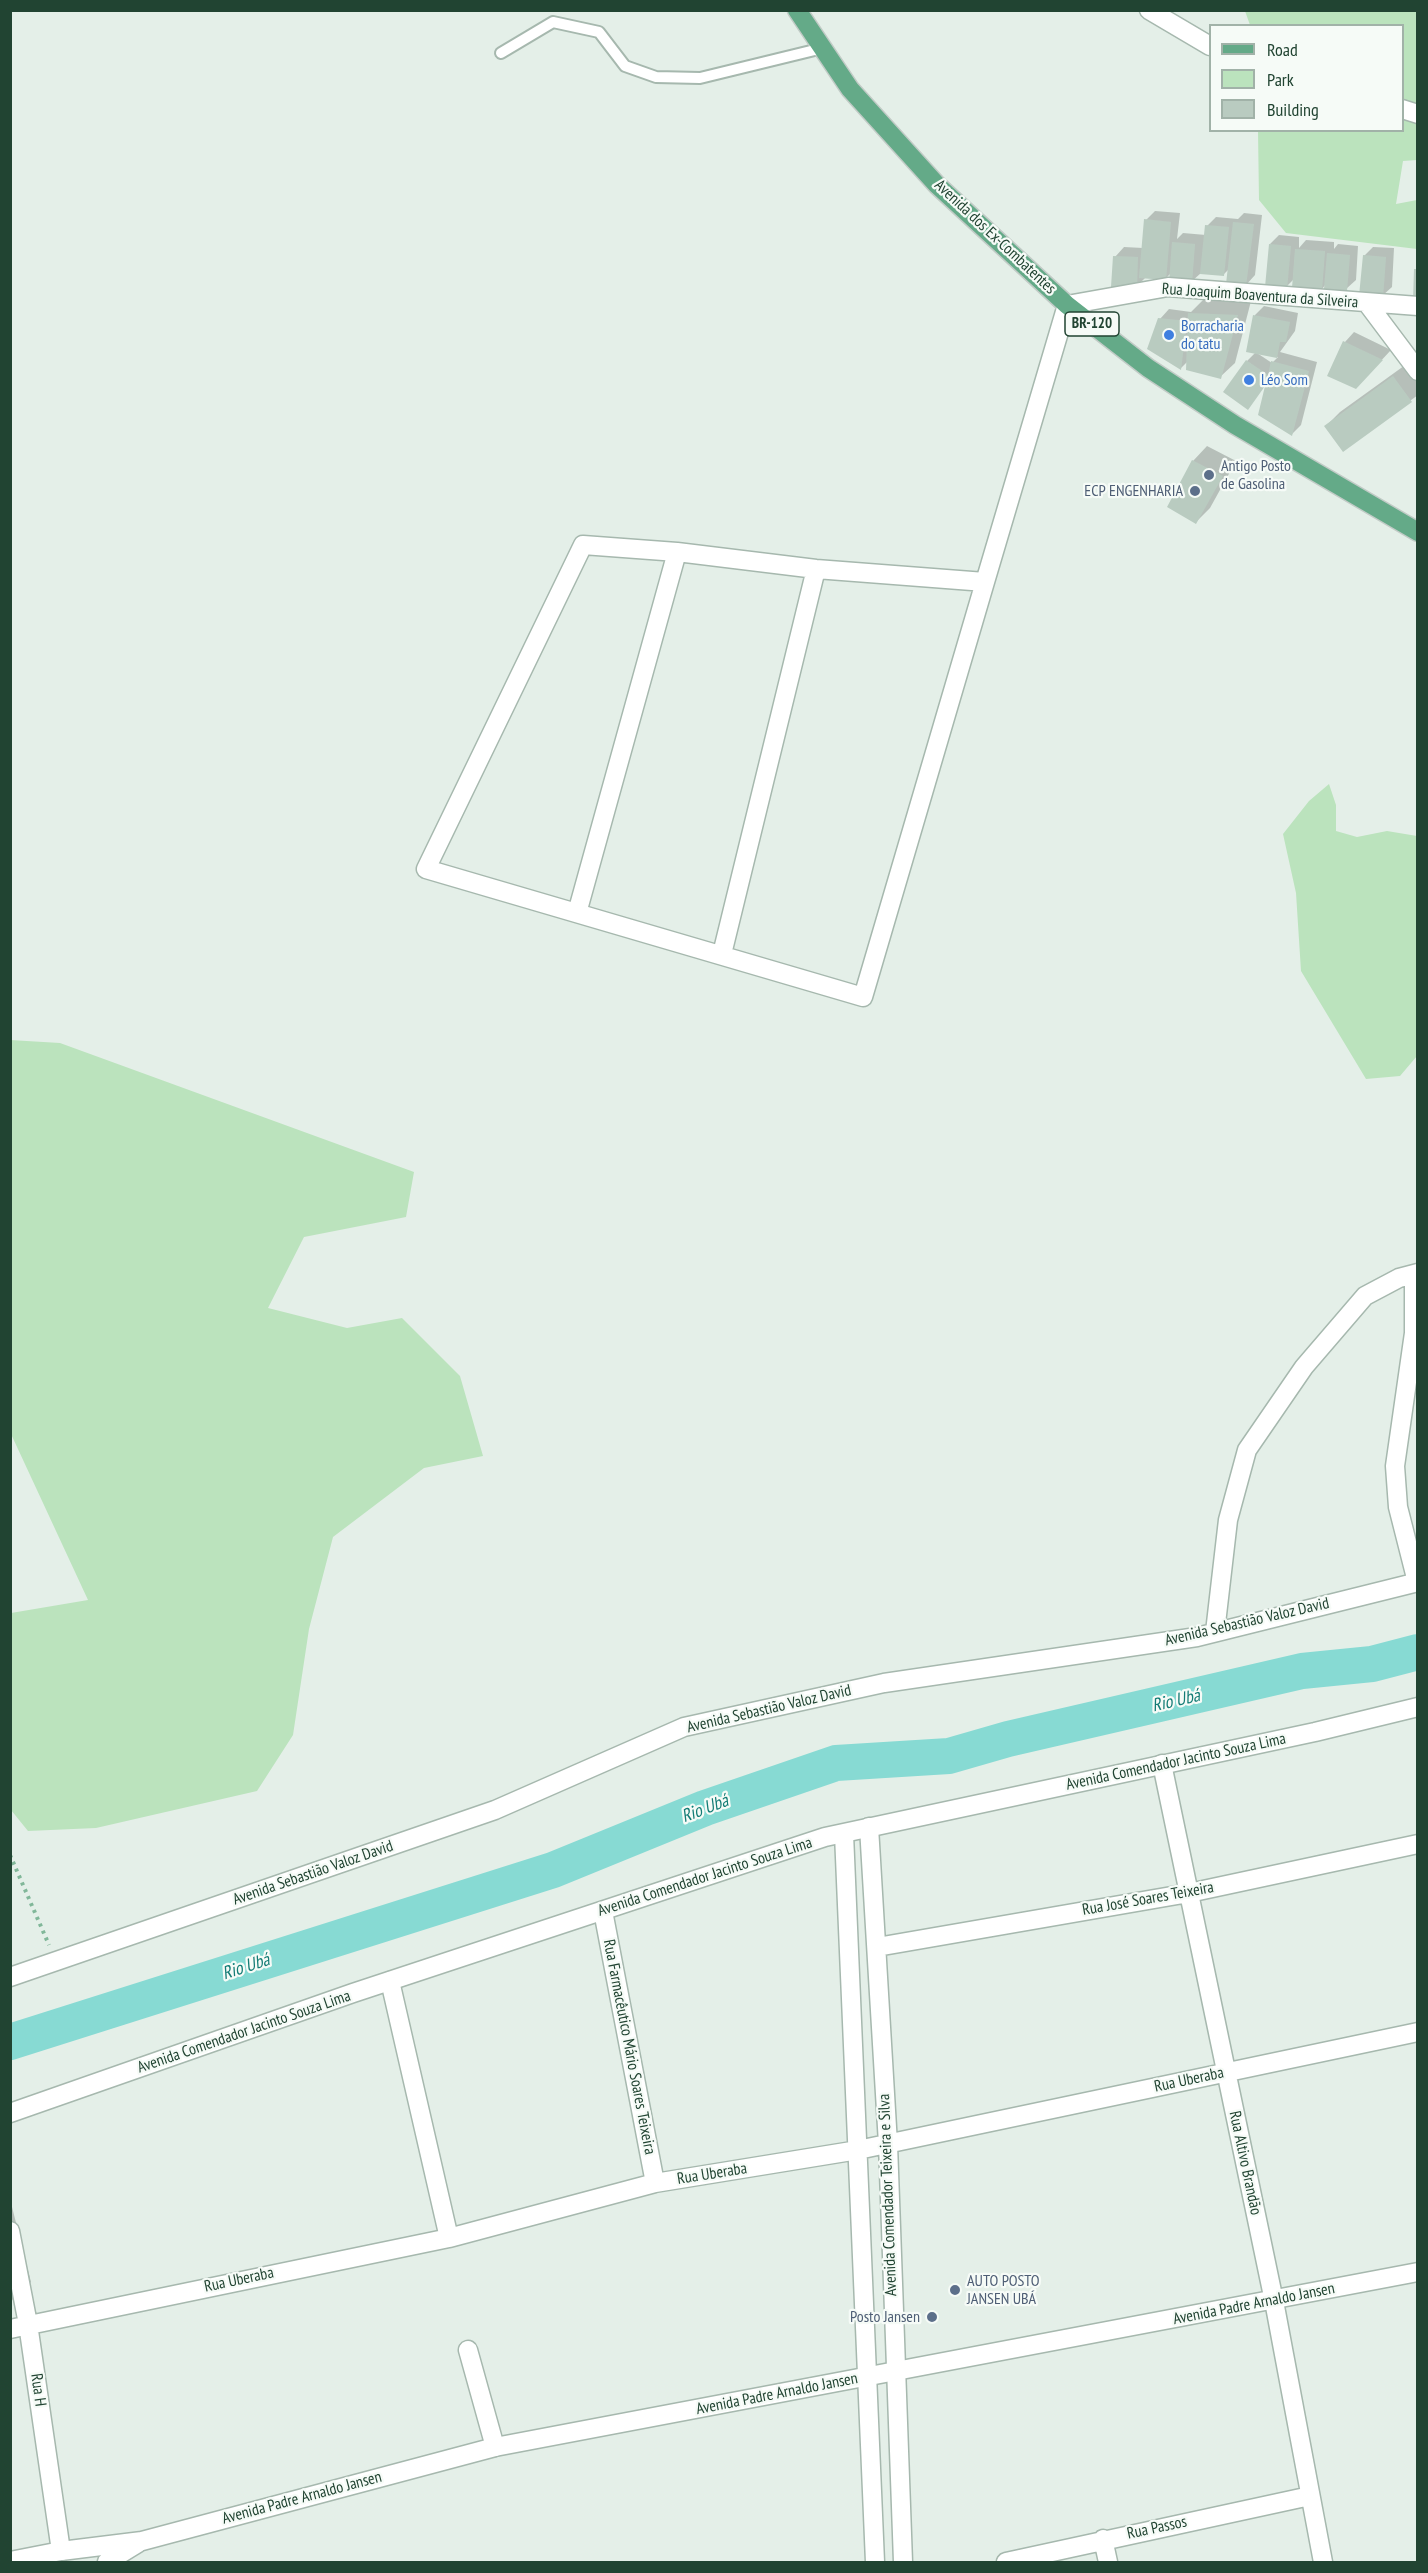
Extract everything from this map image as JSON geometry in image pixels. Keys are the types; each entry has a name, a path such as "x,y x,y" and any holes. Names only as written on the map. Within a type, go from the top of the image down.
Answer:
{"main road":[{"name":"Avenida dos Ex-Combatentes","path":"797,10 850,89 938,185 1067,304 1148,368 1235,425 1418,532"}],"street":[{"path":"1149,10 1209,45"},
{"name":"Rua Joaquim Boaventura da Silveira","path":"1067,304 1168,287 1418,306"},
{"path":"1367,303 1418,371"},
{"path":"985,582 816,569 677,552 583,545 426,868 863,997 1067,304"},
{"path":"577,913 677,552"},
{"path":"722,954 816,569"},
{"path":"1215,1632 1228,1520 1247,1450 1304,1367 1365,1296 1399,1278 1416,1273 1414,1334 1395,1466 1398,1507 1417,1582"},
{"name":"Avenida Sebastião Valoz David","path":"10,1977 495,1810 684,1727 884,1683 1215,1632 1417,1582"},
{"name":"Avenida Comendador Jacinto Souza Lima","path":"10,2113 390,1981 825,1837 1418,1707"},
{"name":"Rua Altivo Brandão","path":"1162,1764 1274,2301 1323,2562"},
{"name":"Avenida Comendador Teixeira e Silva","path":"869,1827 888,2144 894,2370 903,2562"},
{"name":"Avenida Comendador Teixeira e Silva","path":"844,1833 875,2562"},
{"name":"Rua José Soares Teixeira","path":"877,1947 1189,1893 1418,1844"},
{"name":"Rua Farmacêutico Mário Soares Teixeira","path":"603,1911 655,2183"},
{"path":"390,1981 448,2238"},
{"name":"Rua Uberaba","path":"19,2327 448,2238 655,2183 858,2150 1418,2032"},
{"name":"Rua H","path":"10,2231 19,2327 63,2557"},
{"name":"Avenida Padre Arnaldo Jansen","path":"10,2561 63,2557 142,2541 495,2447 1418,2272"},
{"path":"468,2350 495,2447"},
{"name":"Rua Passos","path":"1006,2562 1310,2496"},
{"path":"1103,2540 1108,2562"},
{"name":"Avenida Padre Arnaldo Jansen","path":"107,2562 142,2541"}],"lane":[{"path":"501,53 553,22 599,32 625,66 656,77 700,78 823,48"}],"path":[{"path":"10,1855 57,1961"}],"green space":[{"path":"1245,11 1417,11 1417,160 1403,161 1396,204 1417,200 1417,249 1286,233 1259,200 1258,132 1404,132 1404,24 1250,24"},
{"path":"1329,784 1336,805 1336,831 1357,837 1387,831 1417,836 1417,1056 1400,1076 1366,1079 1301,971 1296,893 1283,834 1309,801"},
{"path":"10,1040 60,1043 414,1172 406,1217 304,1237 268,1308 347,1328 402,1318 460,1376 483,1456 424,1468 333,1537 309,1629 293,1735 257,1791 96,1828 28,1831 11,1810 11,1613 88,1600 11,1434"}],"building":[{"path":"1144,219 1171,222 1166,280 1139,278"},
{"path":"1233,222 1254,224 1246,286 1226,284"},
{"path":"1205,225 1229,227 1224,276 1200,274"},
{"path":"1172,242 1195,244 1192,283 1169,282"},
{"path":"1269,244 1291,246 1287,289 1265,287"},
{"path":"1295,249 1325,251 1322,290 1292,288"},
{"path":"1327,253 1350,255 1347,291 1324,289"},
{"path":"1363,255 1386,257 1383,298 1359,296"},
{"path":"1113,256 1138,257 1137,288 1111,287"},
{"path":"1414,269 1418,269 1418,301 1413,301"},
{"path":"1188,313 1238,315 1221,379 1186,370"},
{"path":"1253,315 1290,322 1286,342 1280,342 1277,358 1246,352"},
{"name":"Borracharia do tatu","path":"1158,318 1187,321 1181,370 1147,349"},
{"path":"1343,341 1383,360 1356,389 1327,376"},
{"path":"1246,360 1268,375 1271,361 1309,371 1292,436 1258,415 1265,386 1248,410 1223,392"},
{"path":"1393,376 1412,402 1343,452 1324,426"},
{"name":"ECP ENGENHARIA","path":"1192,460 1223,476 1196,524 1167,507"}],"waterway":[{"name":"Rio Ubá","path":"10,2042 553,1870 705,1808 836,1763 949,1756 1008,1739 1302,1671 1372,1664 1418,1652"}],"place":[{"name":"Borracharia do tatu","path":"1169,335"},
{"name":"Léo Som","path":"1249,380"},
{"name":"Antigo Posto de Gasolina","path":"1209,475"},
{"name":"ECP ENGENHARIA","path":"1195,491"},
{"name":"AUTO POSTO JANSEN UBÁ","path":"955,2290"},
{"name":"Posto Jansen","path":"932,2317"}]}
